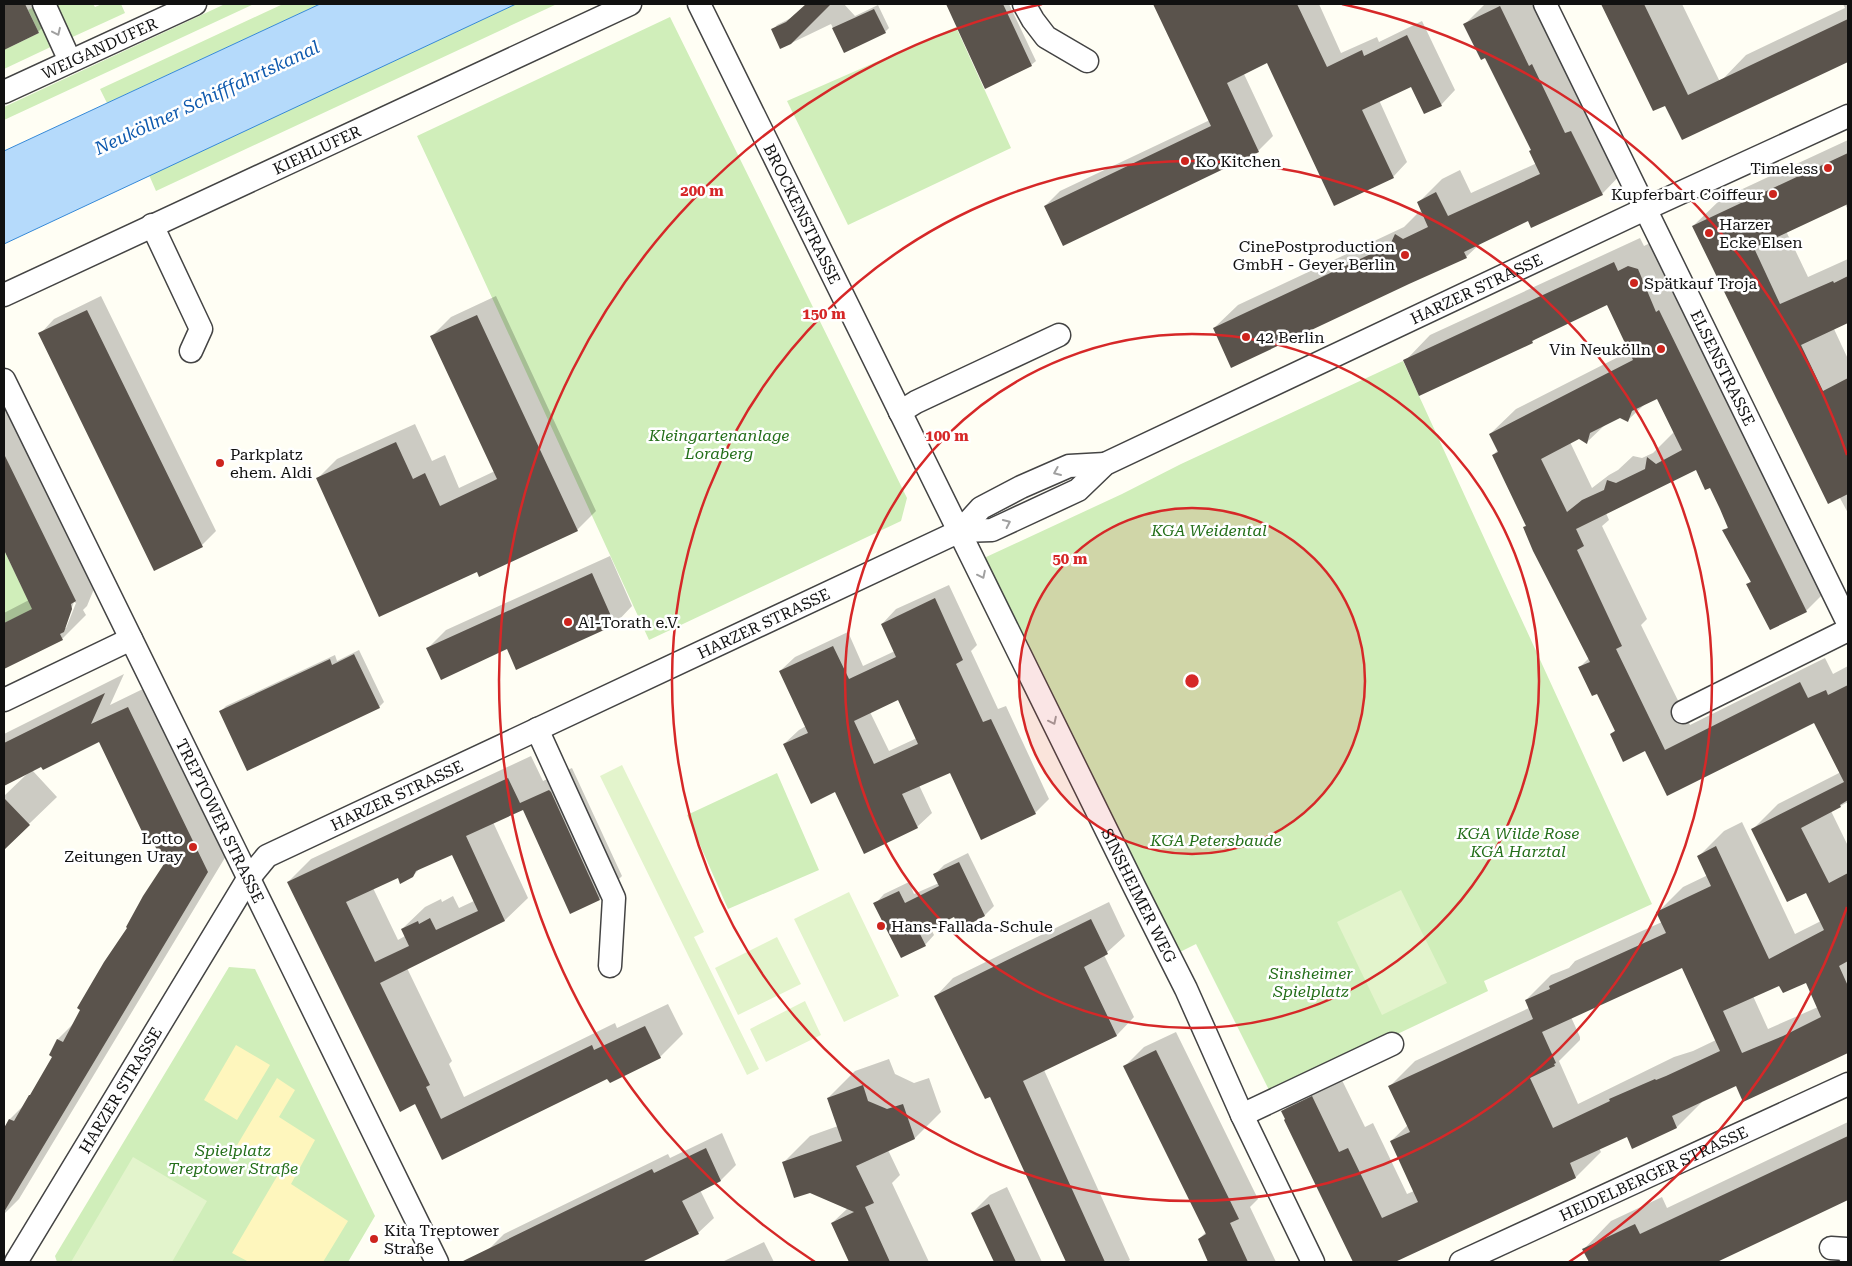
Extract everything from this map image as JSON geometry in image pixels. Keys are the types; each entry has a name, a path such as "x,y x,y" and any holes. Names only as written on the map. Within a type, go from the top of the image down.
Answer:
{"street":[{"path":"44,4 70,61"},
{"name":"WEIGANDUFER","path":"4,92 193,4"},
{"name":"KIEHLUFER","path":"4,294 630,4"},
{"name":"BROCKENSTRASSE","path":"699,4 960,531"},
{"path":"1024,4 1046,37 1088,61"},
{"name":"ELSENSTRASSE","path":"1545,4 1848,623"},
{"name":"HARZER STRASSE","path":"16,1262 248,879 267,856 960,531 992,530 1078,490 1105,464 1848,116"},
{"path":"152,225 201,329 191,351"},
{"path":"900,412 916,402 1059,335"},
{"name":"TREPTOWER STRASSE","path":"4,380 437,1262"},
{"name":"SINSHEIMER WEG","path":"960,531 1134,888 1186,989 1242,1115 1314,1262"},
{"path":"1683,712 1848,630"},
{"path":"4,700 131,639"},
{"path":"537,729 614,898 610,966"},
{"path":"1242,1115 1392,1044"},
{"name":"HEIDELBERGER STRASSE","path":"1461,1262 1848,1084"}],"green space":[{"path":"50,4 93,4 95,7 102,4 121,4 125,13 66,40"},
{"path":"225,4 254,4 4,120 4,107"},
{"path":"283,4 320,4 107,103 100,89"},
{"path":"516,4 557,4 156,191 149,175"},
{"path":"38,5 57,44 4,69 4,45 6,49 39,33 28,10"},
{"name":"Kleingartenanlage Loraberg","path":"670,17 907,498 901,521 649,640 417,136"},
{"path":"956,27 1011,148 848,225 787,101"},
{"path":"1403,361 1652,904 1484,981 1488,991 1271,1094 1196,944 1176,954 984,558"},
{"path":"4,550 34,612 4,623"},
{"path":"622,765 704,932 694,937 759,1069 747,1075 600,776"},
{"path":"777,773 819,870 728,909 687,815"},
{"path":"1401,890 1447,983 1382,1015 1337,922"},
{"path":"849,892 899,996 844,1022 794,919"},
{"path":"777,937 801,984 738,1015 715,968"},
{"name":"Spielplatz Treptower Straße","path":"229,967 255,969 375,1216 348,1262 57,1262 55,1256"},
{"path":"805,1001 821,1035 766,1062 750,1029"},
{"path":"133,1157 207,1201 172,1262 71,1262"}],"sand":[{"path":"236,1045 270,1065 237,1120 204,1100"},
{"path":"277,1078 295,1090 279,1117 315,1140 291,1184 348,1221 323,1262 249,1262 232,1253 279,1173 236,1147"}],"water":[{"name":"Neuköllner Schifffahrtskanal","path":"320,4 516,4 4,244 4,151"}],"building":[{"path":"4,4 25,4 39,33 4,50"},
{"path":"806,4 831,4 791,44 780,49 771,29 786,22"},
{"path":"946,4 1003,4 1032,66 985,89"},
{"path":"1153,4 1297,4 1327,67 1362,50 1364,56 1407,35 1442,106 1424,114 1411,87 1362,110 1394,178 1334,206 1267,63 1227,83 1259,152 1063,246 1044,206 1211,126"},
{"path":"1601,4 1644,4 1688,95 1848,19 1848,62 1682,140 1665,106 1653,111"},
{"path":"1500,6 1529,66 1532,64 1565,133 1571,131 1603,195 1531,228 1528,221 1464,252 1467,258 1231,368 1213,328 1390,245 1395,234 1403,239 1428,227 1417,202 1436,192 1448,216 1540,174 1529,151 1531,150 1485,58 1481,60 1463,24"},
{"path":"874,9 886,33 844,53 832,28"},
{"path":"1848,153 1848,204 1754,248 1780,304 1848,276 1848,323 1801,345 1823,391 1848,378 1848,494 1828,504 1692,226"},
{"path":"1614,262 1618,271 1628,266 1638,269 1656,312 1659,310 1807,612 1770,630 1746,584 1751,582 1722,530 1728,528 1720,509 1710,488 1705,490 1696,470 1576,529 1584,546 1577,550 1622,646 1616,649 1665,750 1800,682 1808,698 1826,690 1828,695 1848,685 1848,800 1840,805 1841,807 1801,828 1829,883 1848,873 1848,961 1839,966 1848,986 1848,1053 1743,1102 1736,1086 1672,1116 1677,1128 1632,1149 1627,1137 1570,1163 1576,1178 1395,1262 1353,1262 1281,1111 1312,1096 1339,1152 1348,1148 1382,1218 1418,1202 1390,1141 1410,1132 1388,1086 1533,1019 1525,1000 1550,989 1549,986 1666,933 1656,912 1711,886 1697,856 1716,846 1769,959 1824,930 1806,893 1787,902 1751,829 1844,782 1814,723 1667,796 1645,751 1623,762 1610,734 1615,731 1597,694 1592,696 1578,667 1590,662 1533,551 1523,527 1526,526 1492,455 1498,452 1489,434 1633,360 1607,305 1532,341 1533,343 1419,396 1403,360","holes":["1657,399 1682,450 1656,464 1647,457 1645,469 1616,483 1607,480 1604,490 1582,500 1567,512 1541,459 1579,439 1587,444 1590,433 1620,418 1628,422 1632,411","1682,968 1720,1051 1666,1076 1609,1099 1610,1101 1553,1128 1530,1078 1555,1066 1554,1064 1556,1063 1542,1032","1806,983 1821,1017 1783,1036 1742,1053 1723,1011 1779,986 1783,993"]},
{"path":"87,310 203,547 154,571 38,333"},
{"path":"477,315 578,531 479,577 477,572 379,617 316,478 396,442 413,479 425,473 440,506 497,479 430,336"},
{"path":"4,454 76,601 71,604 72,609 64,632 60,634 63,640 4,669 4,623 32,609 4,550"},
{"path":"592,573 615,625 516,670 507,649 441,680 426,648"},
{"path":"935,598 963,660 956,664 983,722 991,719 1036,814 981,840 950,773 902,794 918,828 864,854 835,792 811,804 783,744 808,733 779,671 833,646 849,679 896,657 881,624","holes":["898,700 918,744 874,764 854,721"]},
{"path":"354,654 380,708 247,771 219,711 330,659 332,665"},
{"path":"105,693 91,724 128,707 208,872 4,1212 4,1128 9,1119 14,1121 30,1095 52,1057 49,1055 57,1039 63,1042 80,1010 77,1008 164,864 152,840 147,842 99,742 43,770 41,767 4,786 4,743"},
{"path":"508,778 520,803 549,790 600,900 570,914 523,810 466,836 505,921 380,983 430,1085 426,1087 441,1119 592,1045 594,1050 645,1026 661,1058 610,1083 607,1079 442,1160 415,1104 400,1112 287,882","holes":["452,855 478,911 436,930 430,918 419,924 418,921 401,929 409,946 375,962 346,902 398,878 400,884 413,877 416,871"]},
{"path":"4,798 30,825 4,850"},
{"path":"959,862 985,916 960,929 954,917 920,934 926,946 901,958 873,903 899,891 905,903 939,886 933,874"},
{"path":"1091,919 1108,954 1084,967 1117,1036 1023,1081 1105,1262 1066,1262 990,1097 985,1099 934,996"},
{"path":"1156,1050 1239,1219 1230,1223 1248,1262 1208,1262 1198,1239 1206,1234 1123,1066"},
{"path":"863,1085 868,1101 887,1109 903,1104 915,1139 856,1166 874,1203 865,1207 890,1262 849,1262 831,1223 854,1212 810,1193 794,1198 782,1162 842,1141 827,1098"},
{"path":"1848,1136 1848,1200 1717,1262 1589,1262 1582,1249 1635,1224 1640,1234"},
{"path":"706,1148 721,1181 682,1201 699,1234 642,1262 461,1262 652,1169 654,1173"},
{"path":"989,1204 1016,1262 994,1262 971,1213"}],"place":[{"name":"Ko Kitchen","path":"1185,161"},
{"name":"Timeless","path":"1828,168"},
{"name":"Kupferbart Coiffeur","path":"1773,194"},
{"name":"Harzer Ecke Elsen","path":"1709,233"},
{"name":"CinePostproduction GmbH - Geyer Berlin","path":"1405,255"},
{"name":"Spätkauf Troja","path":"1634,283"},
{"name":"42 Berlin","path":"1246,337"},
{"name":"Vin Neukölln","path":"1661,349"},
{"name":"Parkplatz ehem. Aldi","path":"220,463"},
{"name":"Al-Torath e.V.","path":"568,622"},
{"name":"Lotto Zeitungen Uray","path":"193,847"},
{"name":"Hans-Fallada-Schule","path":"881,926"},
{"name":"Kita Treptower Straße","path":"374,1239"}],"park label":[{"name":"KGA Weidental","path":"1209,530"},
{"name":"KGA Petersbaude","path":"1216,840"},
{"name":"KGA Wilde Rose KGA Harztal","path":"1518,842"},
{"name":"Sinsheimer Spielplatz","path":"1311,982"}]}
